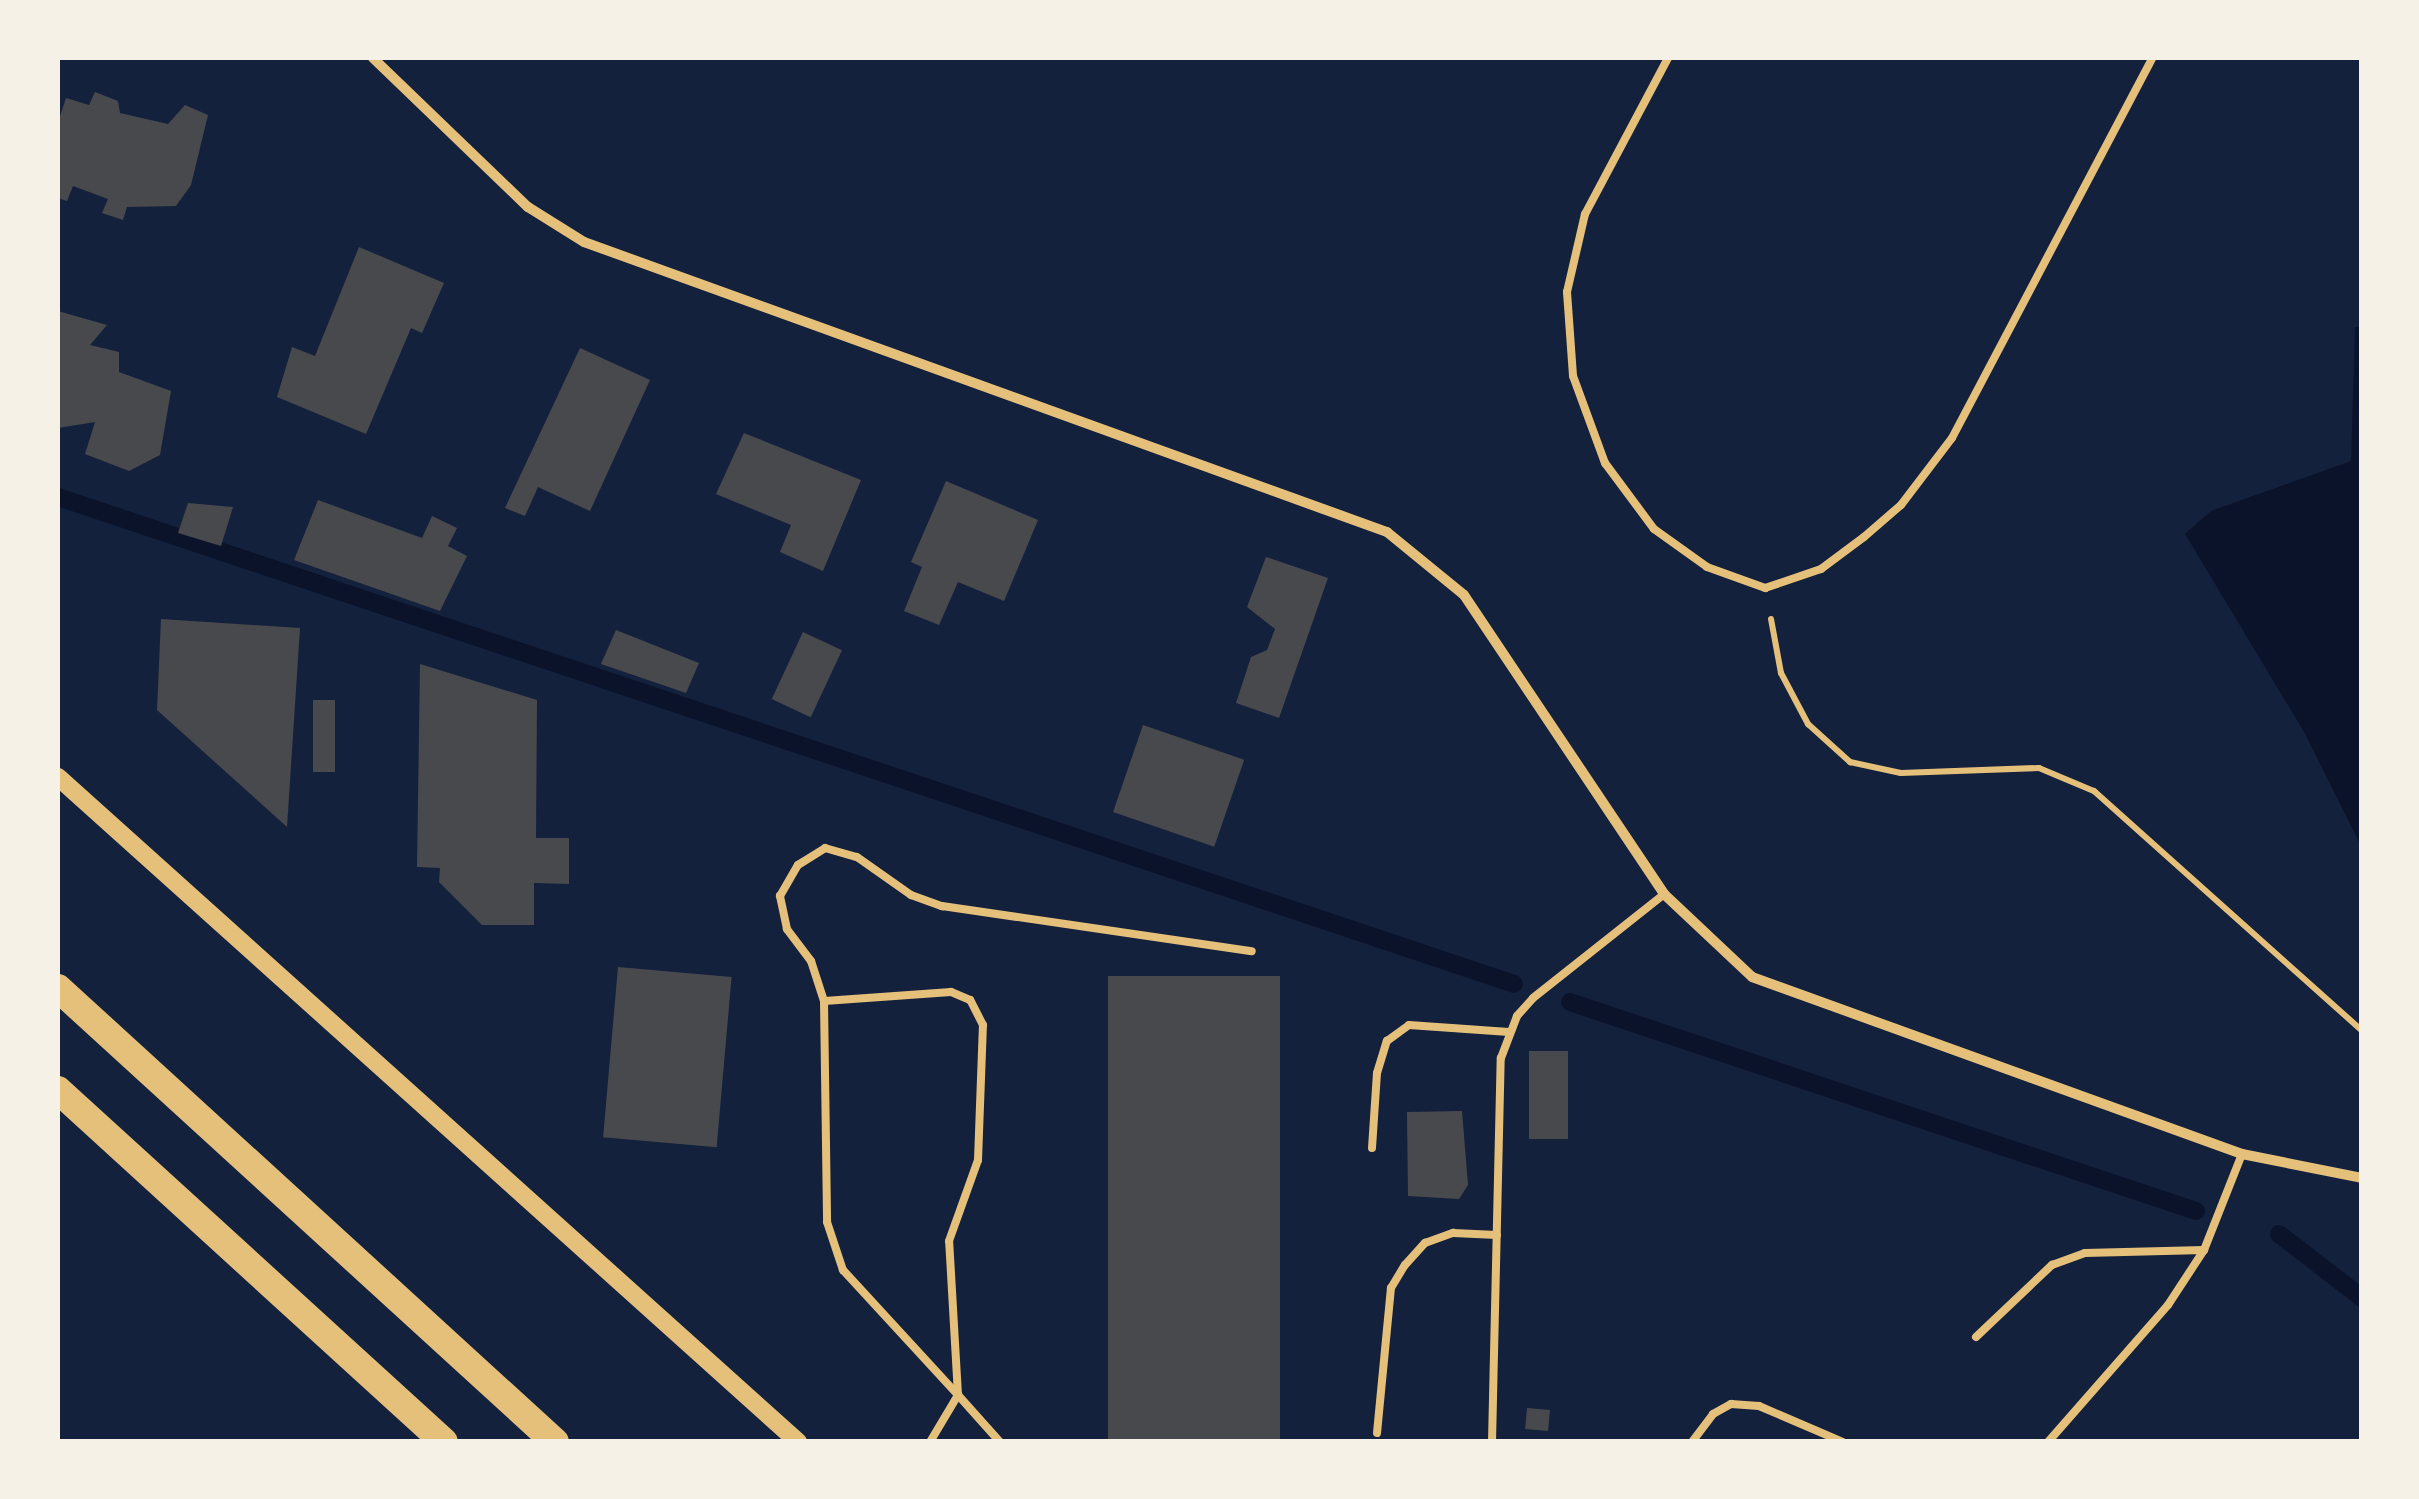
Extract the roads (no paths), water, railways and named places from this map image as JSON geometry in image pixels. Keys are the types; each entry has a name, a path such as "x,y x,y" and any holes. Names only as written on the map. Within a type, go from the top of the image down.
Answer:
{"highway":[{"path":"58,988 554,1442"},
{"path":"58,1090 444,1442"}],"street":[{"path":"373,58 528,207 584,242 1387,532 1464,595 1664,894 1752,977 2242,1154 2362,1178"},
{"path":"58,777 798,1442"}],"lane":[{"path":"1668,58 1585,214 1568,292 1573,376 1605,463 1654,528 1706,567 1765,588 1821,569 1864,537 1901,504 1952,438 2152,58"},
{"path":"1000,1442 843,1270 827,1222 824,1001 811,961 787,929 780,896 798,865 824,848 858,857 911,895 942,906 1252,951"},
{"path":"1492,1442 1501,1058 1509,1032 1533,998 1664,894"},
{"path":"824,1001 951,992 970,1000 983,1024 978,1160 949,1241 958,1395 930,1442"},
{"path":"1372,1148 1377,1074 1387,1041 1409,1026 1509,1032"},
{"path":"2048,1442 2168,1305 2204,1250 2242,1154"},
{"path":"1377,1432 1391,1288 1405,1264 1425,1243 1454,1234 1497,1235"},
{"path":"1976,1336 2052,1265 2085,1252 2204,1250"},
{"path":"1692,1442 1713,1414 1731,1404 1759,1406 1843,1442"}],"water":[{"path":"2355,327 2361,327 2361,846 2304,732 2185,534 2211,511 2351,461"}],"waterway":[{"path":"58,497 1514,984"},
{"path":"1570,1002 2196,1211"},
{"path":"2279,1234 2362,1298"}]}
